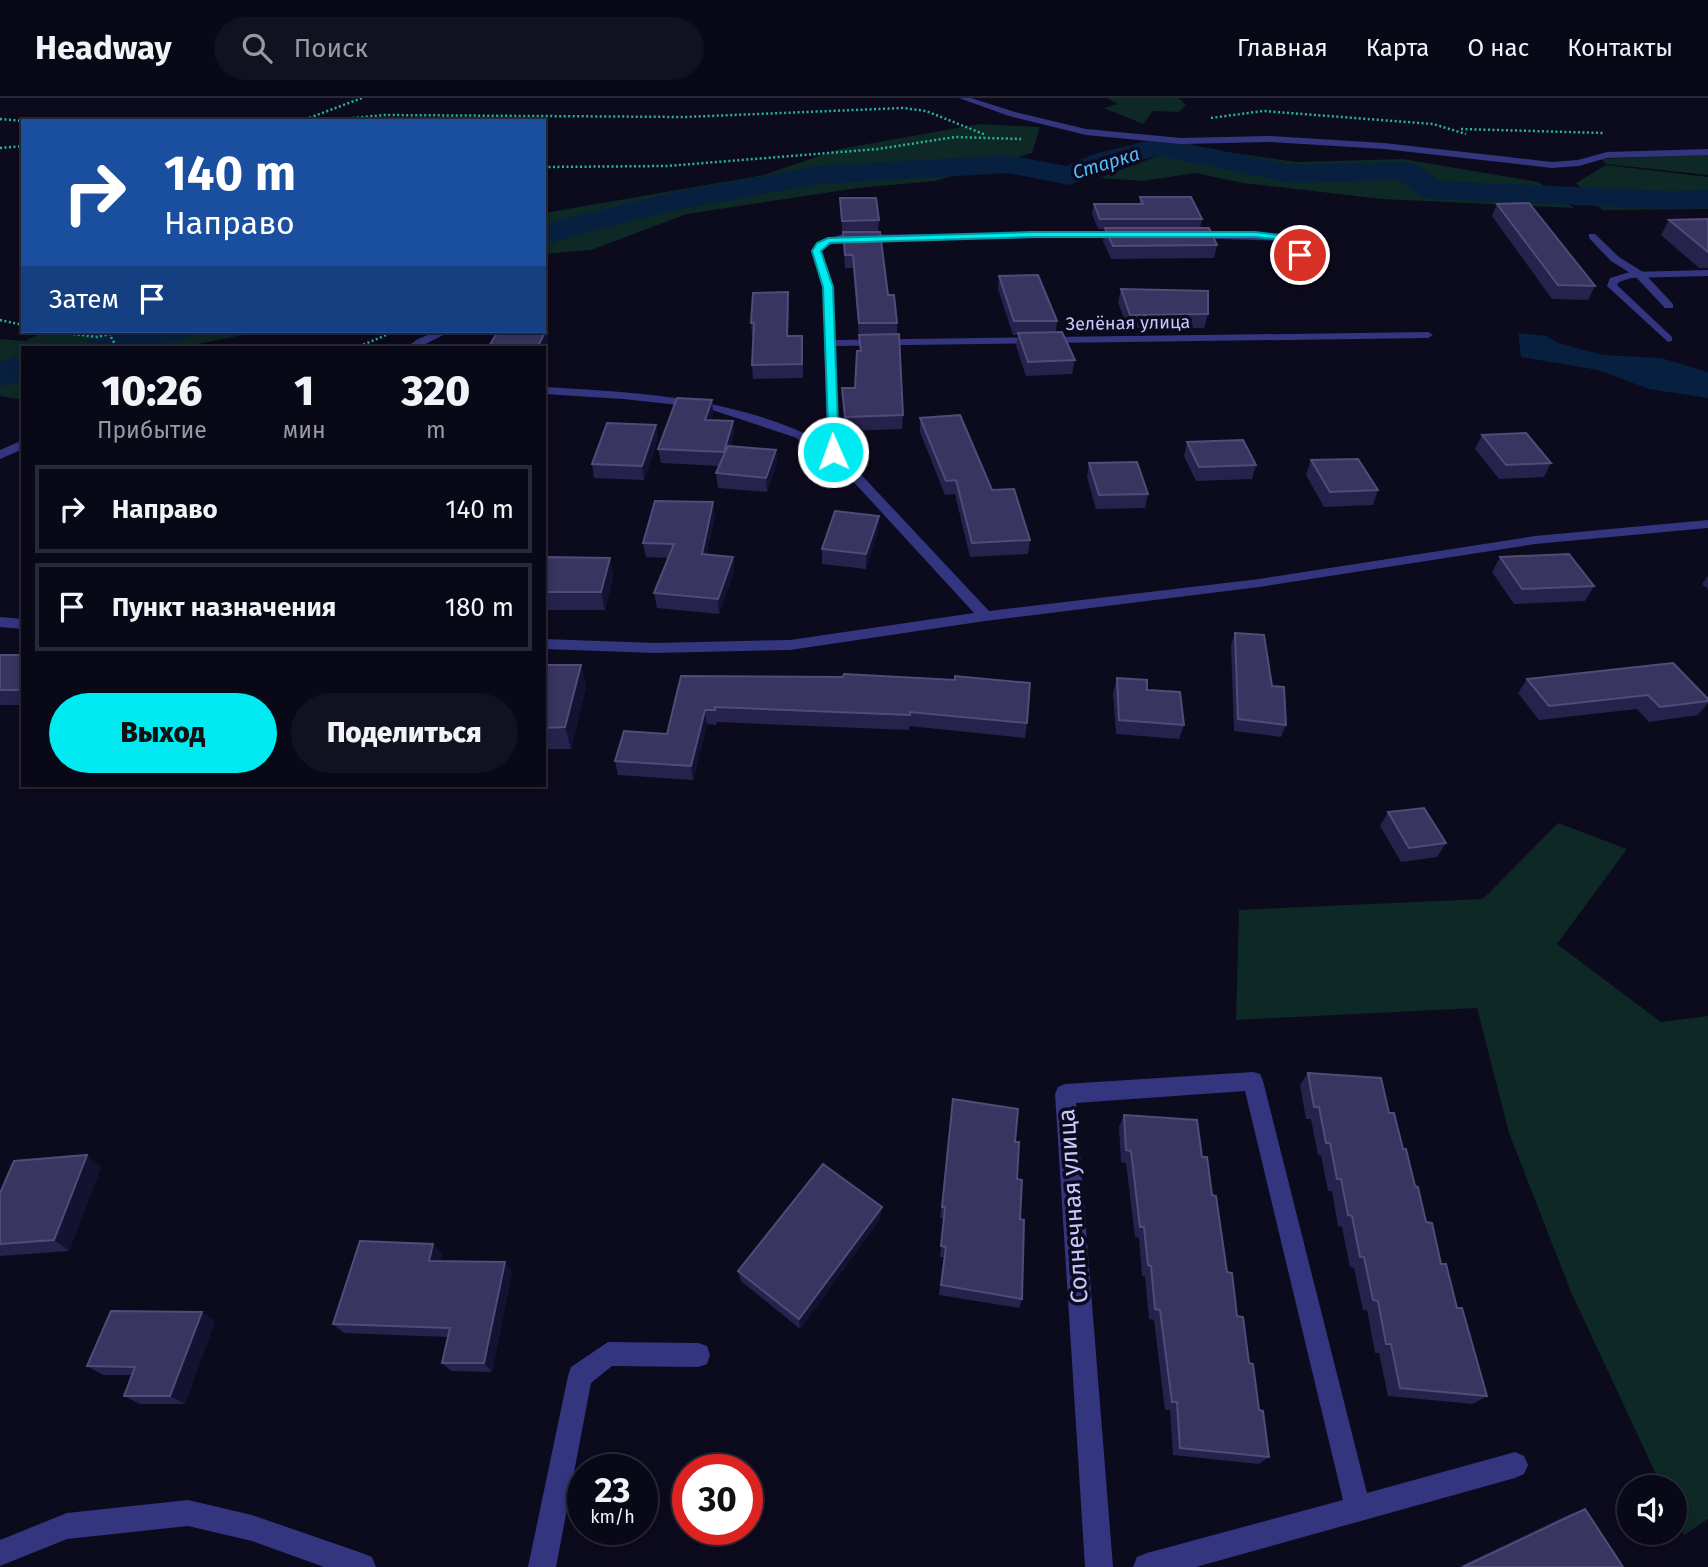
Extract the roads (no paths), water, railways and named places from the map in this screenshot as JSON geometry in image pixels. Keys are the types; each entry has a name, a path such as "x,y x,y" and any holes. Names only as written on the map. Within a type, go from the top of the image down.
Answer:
{"street":[{"path":"963,98 1012,114 1086,132 1181,141 1269,139 1384,146 1552,165 1579,163 1607,155 1708,152"},
{"path":"833,452 828,287 817,251 820,245 828,240 1031,234 1143,234"},
{"path":"1171,234 1255,234 1287,237 1312,272"},
{"path":"1592,236 1615,259 1639,274 1669,306"},
{"path":"1668,338 1612,286 1617,277 1708,273"},
{"path":"414,346 441,333"},
{"name":"Зелёная улица","path":"830,343 916,344 1428,335"},
{"path":"546,390 708,405 798,434 833,452 985,616"},
{"path":"0,455 21,445"},
{"path":"546,644 655,648 790,645 985,616 1259,583 1535,540 1708,524"},
{"path":"0,622 21,624"},
{"name":"Солнечная улица","path":"1099,1567 1065,1094 1253,1081 1358,1508"},
{"path":"542,1567 580,1376 608,1354 698,1355"},
{"path":"1147,1567 1515,1465"},
{"path":"0,1553 67,1526 188,1513 252,1528 362,1567"}],"water":[{"path":"1518,333 1546,336 1558,343 1603,355 1661,358 1708,372 1708,398 1649,389 1598,370 1521,357"}],"waterway":[{"name":"Старка","path":"546,233 670,202 819,175 1008,164 1070,176 1104,160 1159,147 1292,174 1406,171 1433,190 1668,200 1708,199"},
{"name":"Старка","path":"110,346 164,333"},
{"name":"Старка","path":"0,374 21,369"}]}
